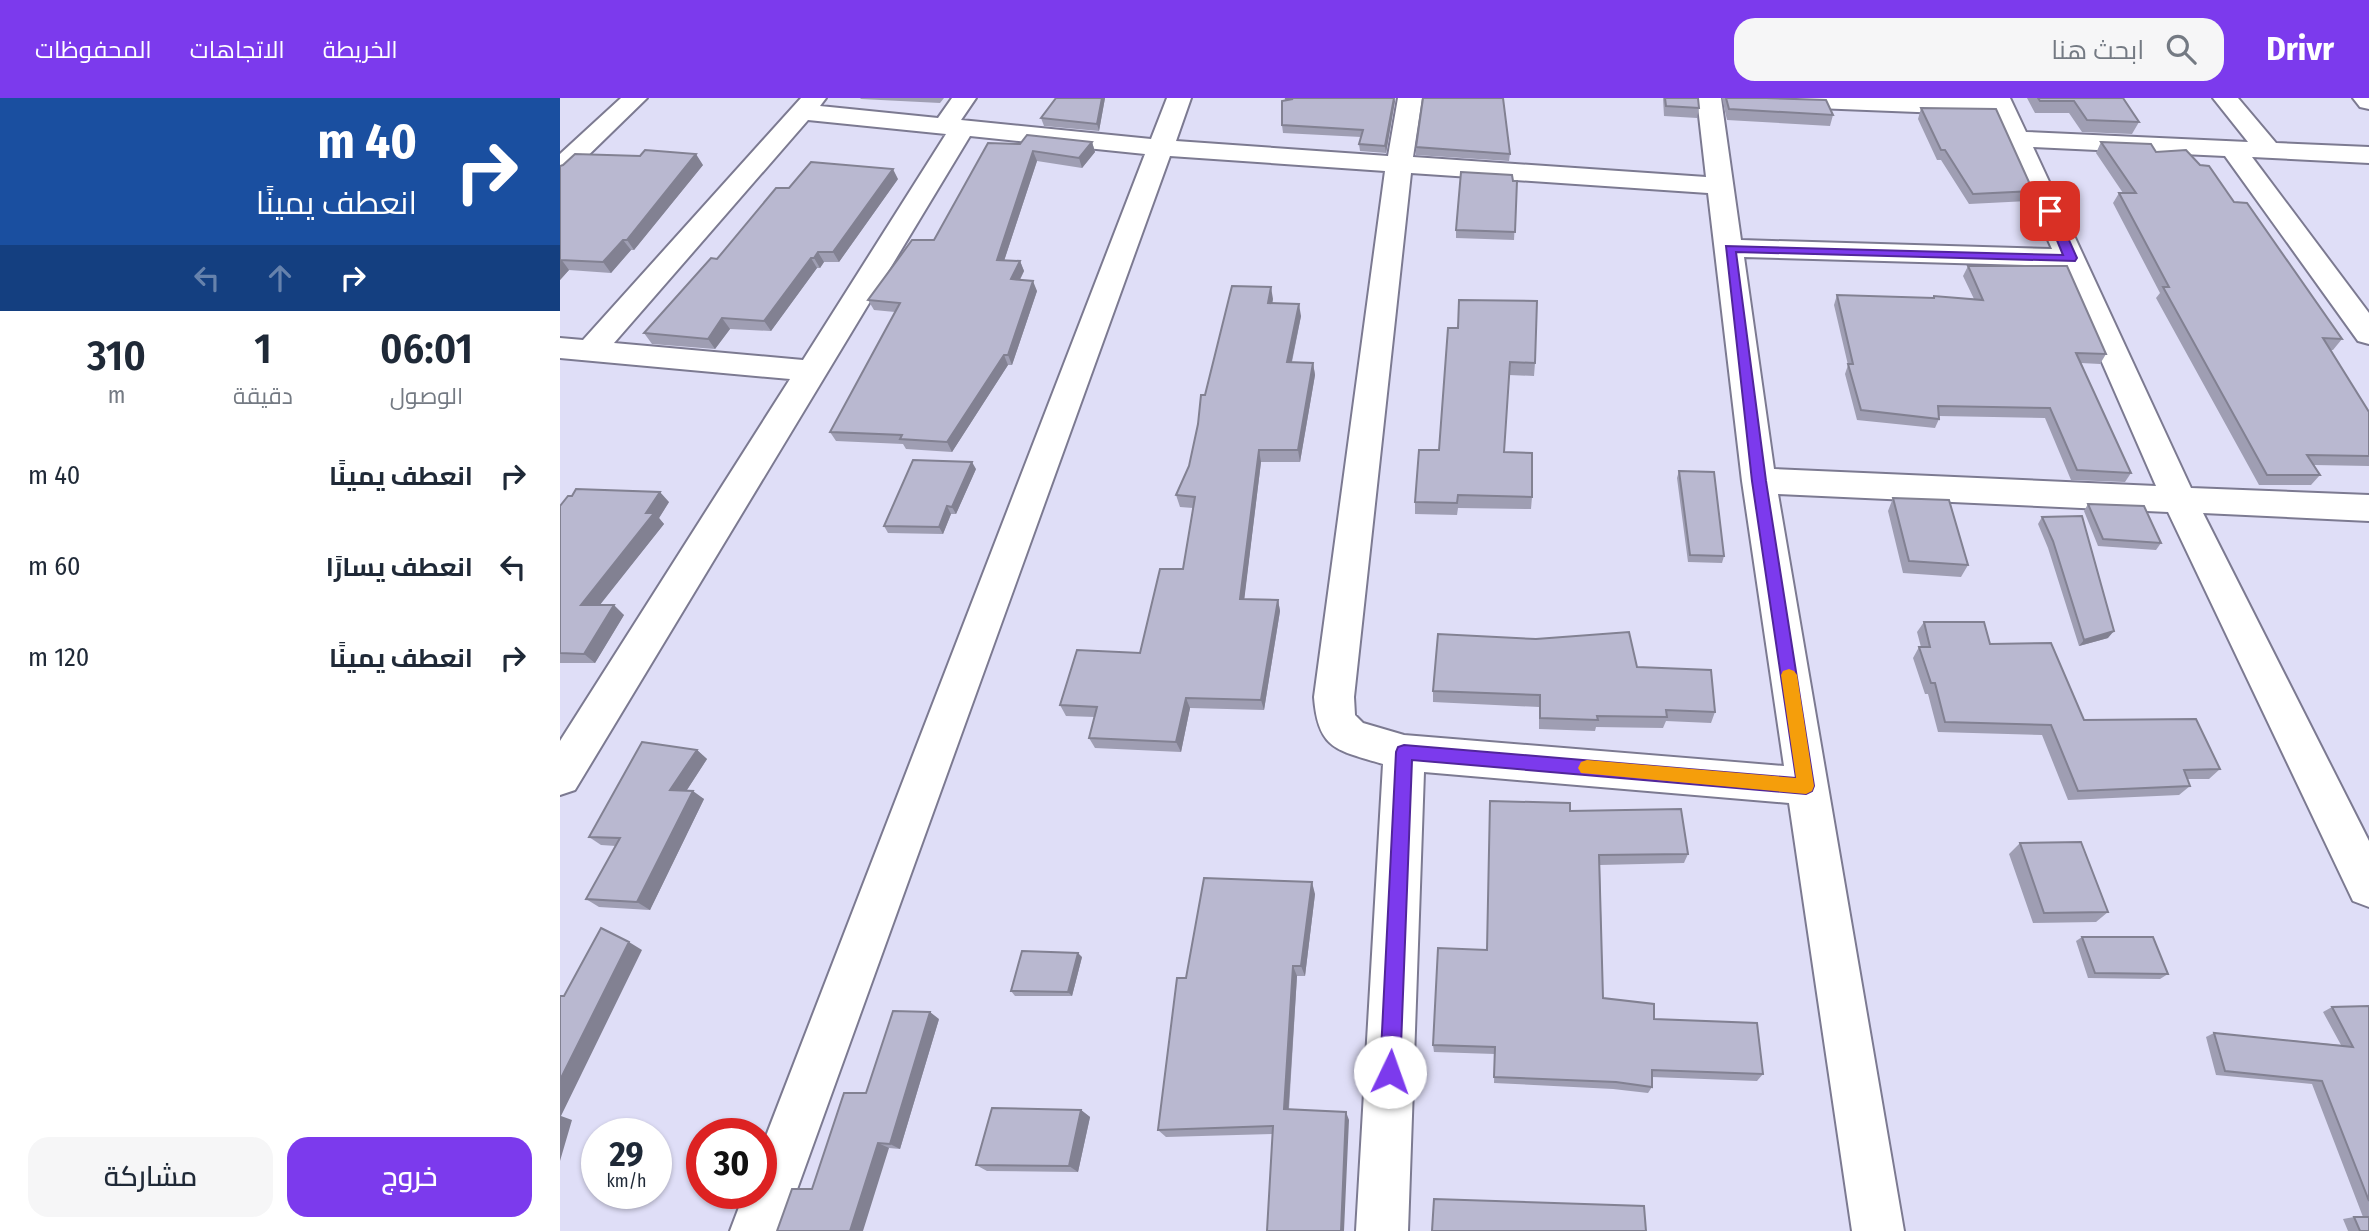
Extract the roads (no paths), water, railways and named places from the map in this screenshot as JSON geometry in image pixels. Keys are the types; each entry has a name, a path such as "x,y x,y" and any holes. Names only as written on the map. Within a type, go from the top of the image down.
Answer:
{"street":[{"path":"560,168 635,98"},
{"path":"756,1231 1179,98"},
{"path":"1410,98 1399,164 1334,697 1336,722 1350,737 1404,752 1806,786"},
{"path":"1709,98 1759,481 1878,1231"},
{"path":"1742,98 2000,103 2019,139 2180,500 2369,886"},
{"path":"2225,98 2268,150"},
{"path":"2365,98 2369,102"},
{"path":"570,352 808,105 957,118 1161,148 1721,186"},
{"path":"560,777 811,371 957,118"},
{"path":"2019,139 2369,155"},
{"path":"2233,149 2369,334"},
{"path":"1730,248 2071,258"},
{"path":"570,352 811,371"},
{"path":"1759,481 2369,508"},
{"path":"1382,1231 1404,752"}]}
